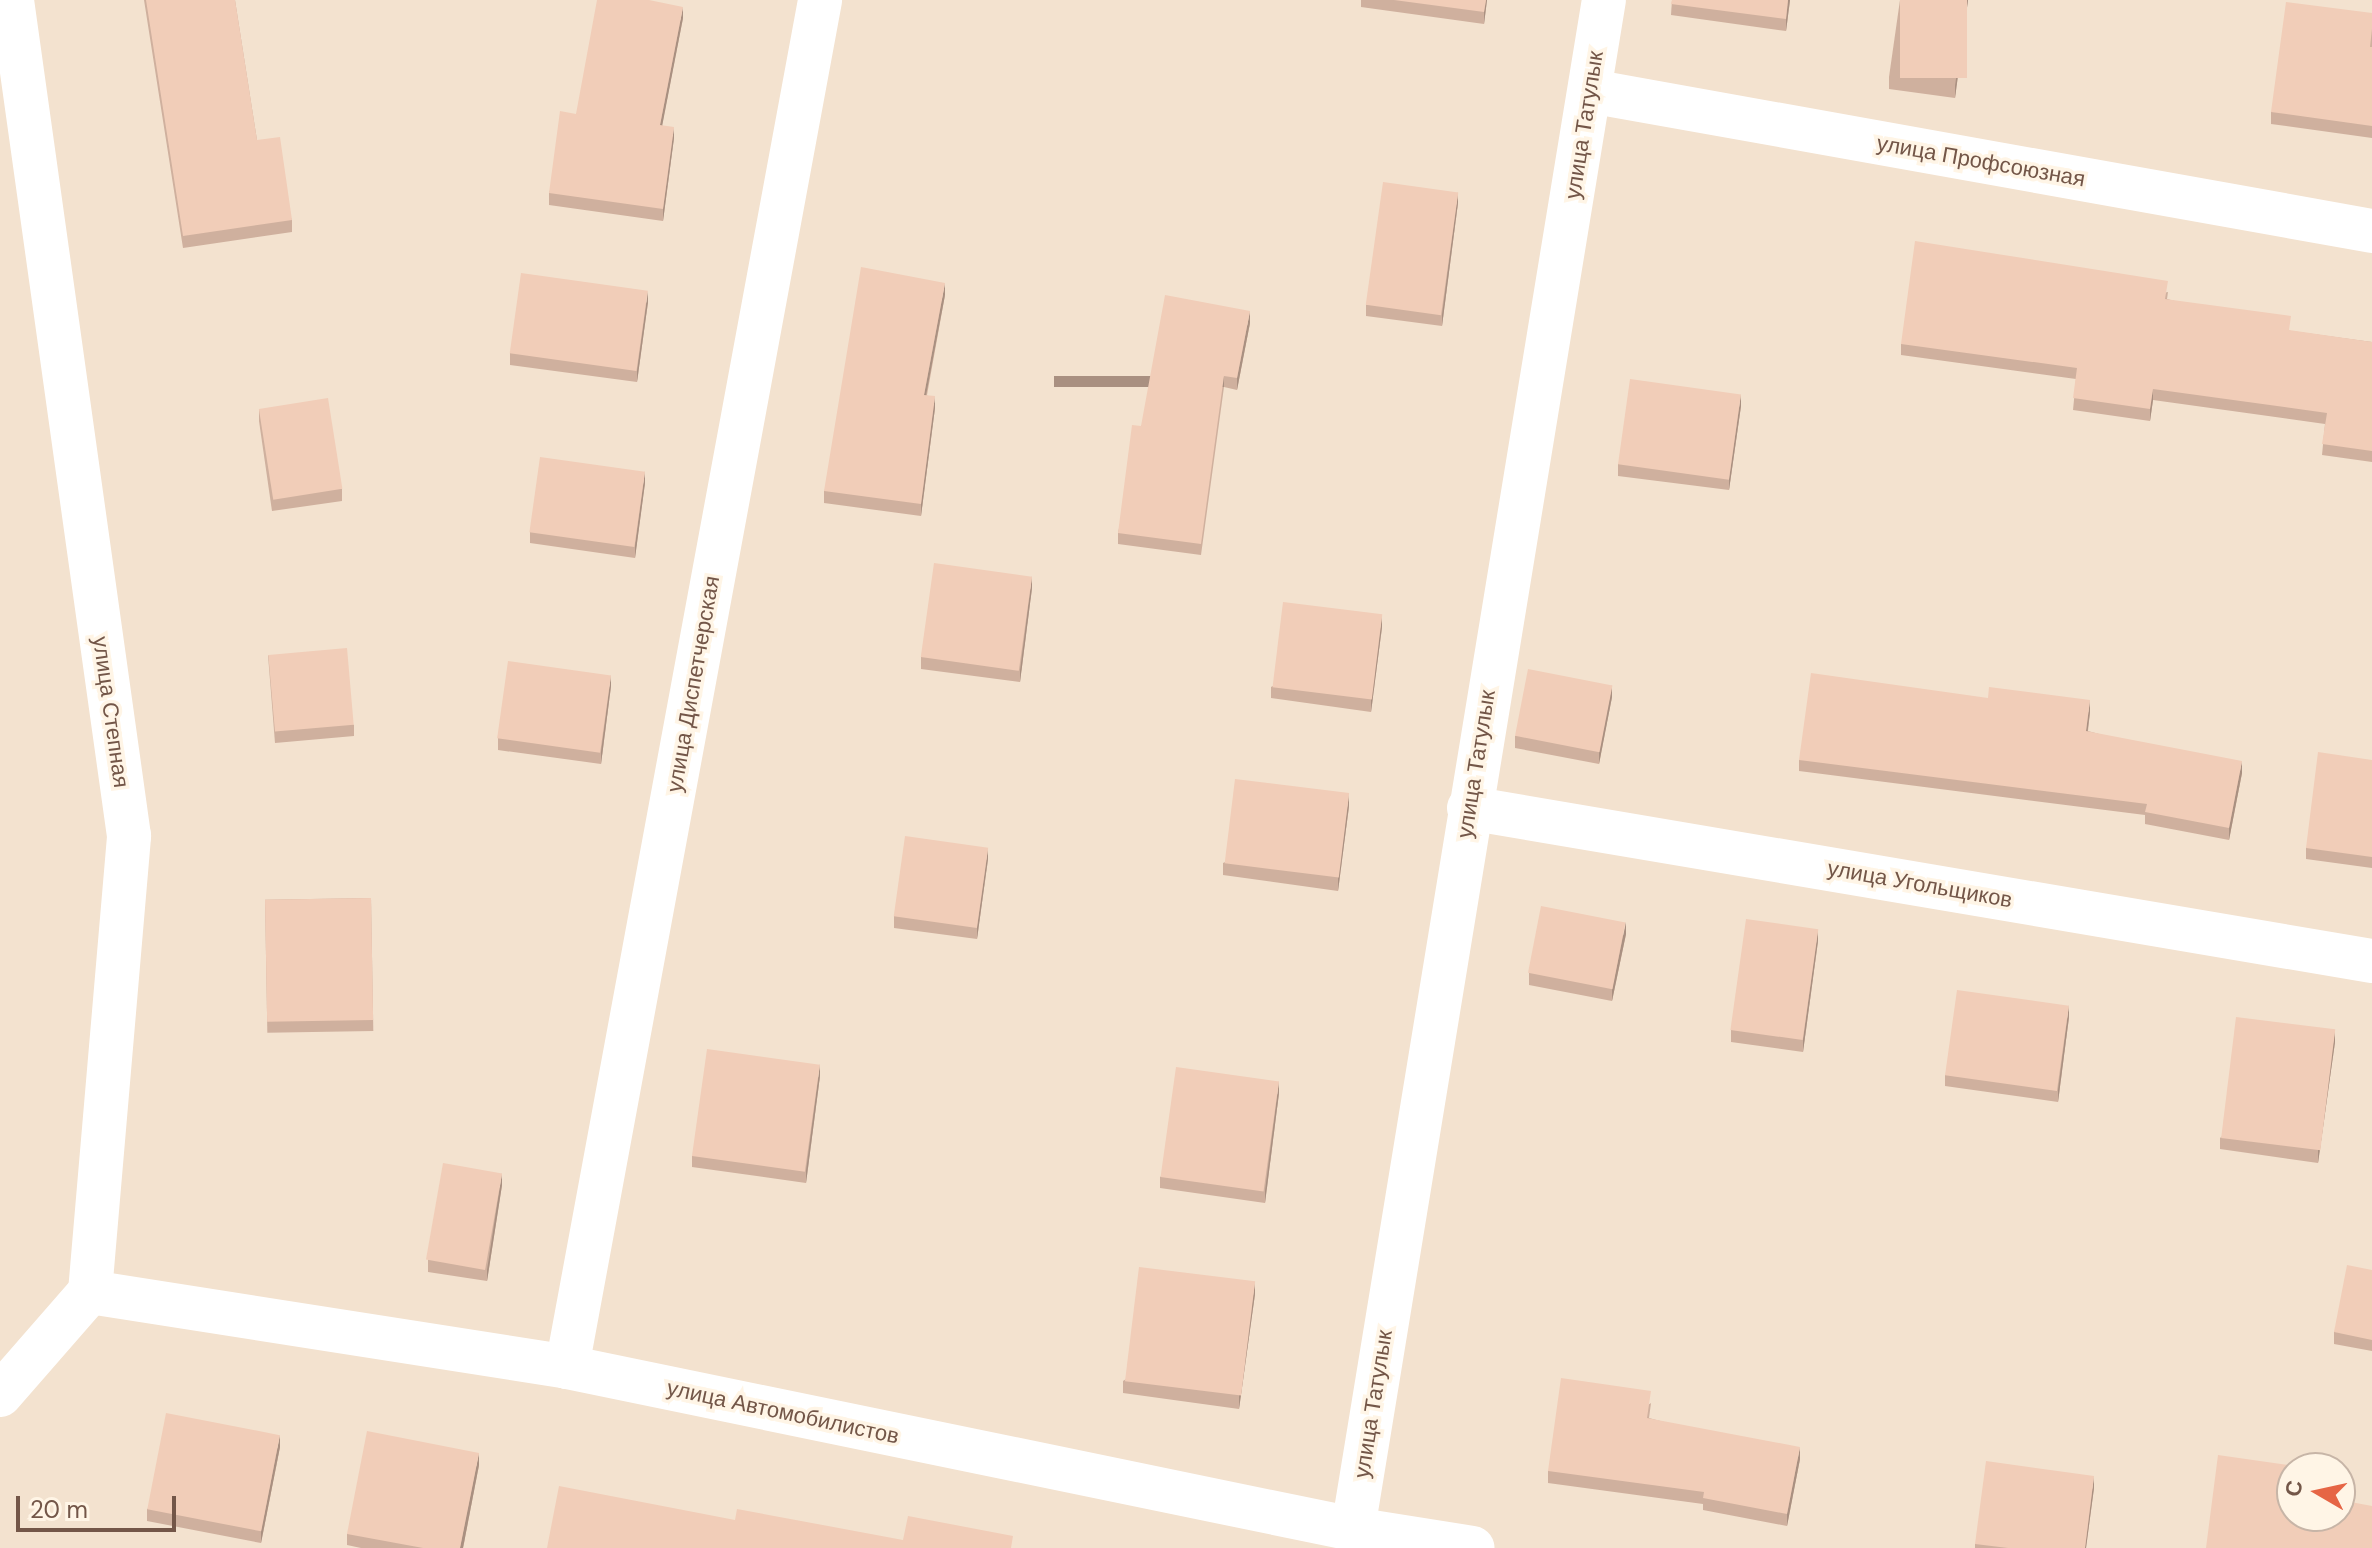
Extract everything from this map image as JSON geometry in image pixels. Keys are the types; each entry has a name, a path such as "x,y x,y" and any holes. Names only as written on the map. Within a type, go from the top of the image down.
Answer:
{"street":[{"name":"улица Степная","path":"12,0 10,58 129,836 90,1292"},
{"name":"улица Диспетчерская","path":"567,1367 820,0"},
{"name":"улица Татулык","path":"1353,1529 1604,0"},
{"name":"улица Профсоюзная","path":"1590,91 2372,231"},
{"name":"улица Угольщиков","path":"1469,808 2372,961"},
{"name":"улица Автомобилистов","path":"90,1292 567,1367 1353,1529 1473,1548"},
{"path":"0,1395 90,1292"}],"shaded area":[{"path":"0,0 2372,0 2372,1548 0,1548"}],"building":[{"path":"146,0 235,0 257,140 280,137 292,220 183,236"},
{"path":"597,0 649,0 683,7 660,125 674,127 663,209 549,193 560,111 576,114"},
{"path":"1394,0 1486,0 1484,12"},
{"path":"1672,0 1788,0 1786,19 1671,4"},
{"path":"1900,0 1967,0 1967,78 1900,78"},
{"path":"2286,2 2372,13 2372,126 2271,112"},
{"path":"1383,182 1458,193 1441,315 1366,305"},
{"path":"1915,241 2168,281 2165,299 2291,316 2289,330 2372,342 2372,451 2322,444 2327,413 2153,389 2150,409 2073,398 2077,368 1901,344"},
{"path":"861,267 945,283 924,395 935,396 921,504 824,491"},
{"path":"521,273 648,291 636,371 510,353"},
{"path":"1165,295 1250,311 1237,378 1224,376 1201,544 1118,533 1132,425 1141,426"},
{"path":"1630,379 1741,395 1729,480 1618,464"},
{"path":"328,398 342,489 273,500 259,409"},
{"path":"540,457 645,472 634,547 529,532"},
{"path":"934,563 1032,577 1019,671 921,657"},
{"path":"1283,602 1382,614 1372,700 1273,687"},
{"path":"347,648 354,725 275,732 268,655"},
{"path":"508,661 611,675 600,753 497,738"},
{"path":"1528,669 1612,685 1599,752 1515,736"},
{"path":"1811,673 1988,698 1989,687 2090,700 2086,731 2242,761 2229,828 2145,812 2147,804 1799,760"},
{"path":"2318,752 2372,760 2372,857 2306,848"},
{"path":"1235,779 1349,793 1339,877 1225,863"},
{"path":"905,836 988,848 977,928 894,916"},
{"path":"371,898 373,1020 267,1022 265,900"},
{"path":"1541,906 1625,922 1612,989 1528,973"},
{"path":"1746,919 1818,929 1803,1040 1730,1030"},
{"path":"1957,990 2069,1006 2057,1091 1945,1075"},
{"path":"2236,1017 2335,1029 2320,1150 2221,1138"},
{"path":"707,1049 820,1065 805,1172 692,1156"},
{"path":"1176,1067 1279,1081 1264,1191 1161,1177"},
{"path":"443,1163 502,1173 485,1270 426,1260"},
{"path":"2347,1265 2372,1270 2372,1340 2334,1332"},
{"path":"1139,1267 1255,1281 1241,1395 1125,1381"},
{"path":"1561,1378 1651,1391 1647,1418 1800,1447 1787,1514 1703,1498 1704,1492 1548,1471"},
{"path":"166,1413 280,1435 261,1531 147,1509"},
{"path":"367,1431 479,1453 460,1548 423,1548 347,1534"},
{"path":"2218,1455 2276,1463 2276,1532 2356,1532 2356,1503 2372,1506 2372,1548 2206,1548"},
{"path":"1986,1461 2094,1476 2085,1548 2008,1548 1975,1544"},
{"path":"559,1486 735,1520 737,1509 903,1540 908,1516 1013,1536 1011,1548 547,1548"}]}
